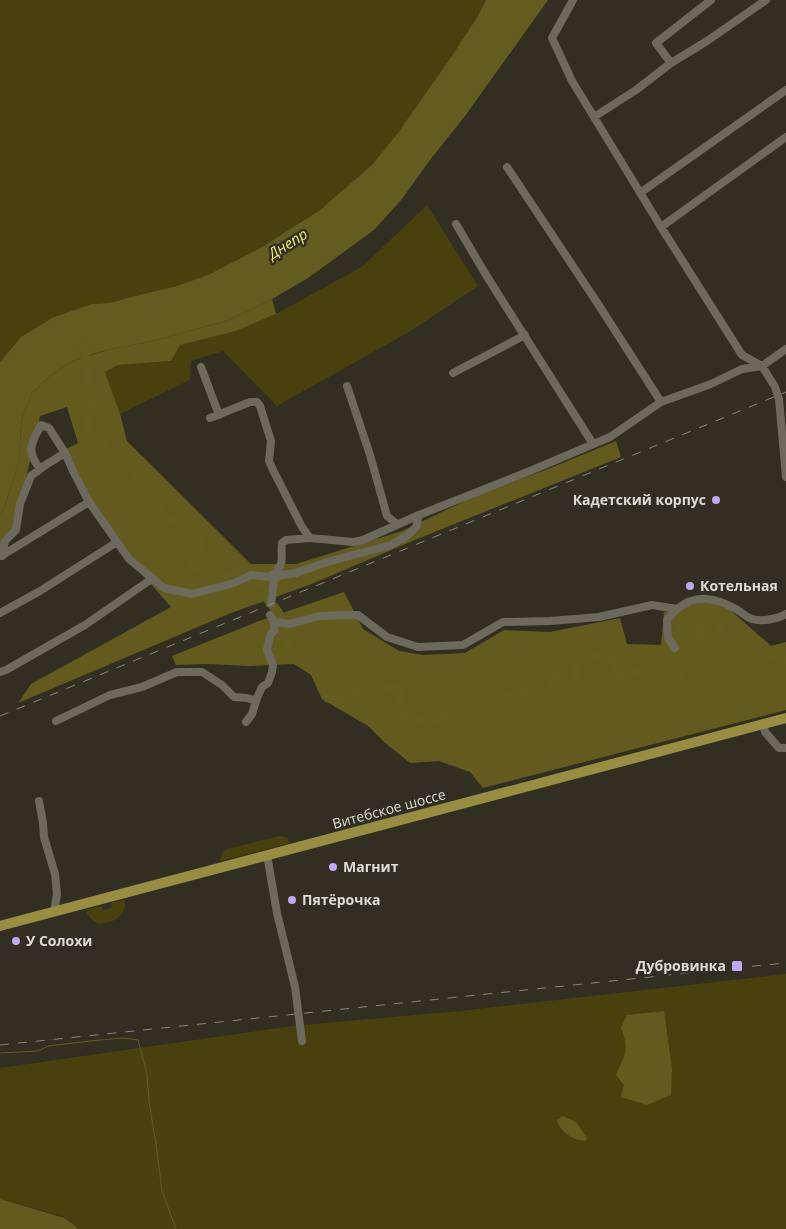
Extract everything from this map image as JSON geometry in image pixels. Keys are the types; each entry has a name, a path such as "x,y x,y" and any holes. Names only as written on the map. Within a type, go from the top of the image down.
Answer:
{"main road":[{"name":"Витебское шоссе","path":"0,926 786,718"}],"street":[{"path":"573,0 552,38 572,81 594,118 742,355 762,366 775,387 779,399 786,477"},
{"path":"671,63 656,43 711,0"},
{"path":"594,118 636,90 671,63 707,41 766,0"},
{"path":"640,193 786,90"},
{"path":"661,227 786,137"},
{"path":"508,167 661,402"},
{"path":"456,224 593,444"},
{"path":"453,373 525,336"},
{"path":"40,469 34,462 30,447 41,425 49,428 65,453 89,502 129,558 164,588 192,594 234,583 251,575 270,577 279,570 282,543 286,540 310,538 353,542 363,540 397,524 610,437 661,402 711,384 742,369 762,366 786,349"},
{"path":"201,367 219,415"},
{"path":"347,386 370,455 387,516 397,524"},
{"path":"210,418 250,402 257,402 271,441 269,461 302,527 310,538"},
{"path":"1,556 5,541 16,530 20,504 31,476 65,453"},
{"path":"1,556 89,502"},
{"path":"271,603 274,580 282,575 296,573 326,562 391,545 408,535 416,527 419,515"},
{"path":"0,613 40,591 117,542"},
{"path":"270,577 272,589"},
{"path":"0,672 85,625 152,578"},
{"path":"675,648 668,638 667,620 677,609 690,601 712,598 754,620 778,619 786,614"},
{"path":"246,722 252,714 262,686 268,683 272,672 273,665 267,650 268,642 274,630 272,618 290,624 319,616 358,615 387,637 418,647 463,645 502,622 599,617 652,605 677,609"},
{"path":"56,722 110,695 142,687 177,672 202,672 222,685 234,697 256,701"},
{"path":"762,724 765,732 779,748 786,748"},
{"path":"38,802 43,822 44,837 56,874 57,894 54,912"},
{"path":"267,854 277,913 295,987 302,1042"}],"shaded area":[{"path":"0,0 486,0 478,16 447,63 397,134 372,165 320,210 262,247 210,274 177,286 109,303 92,304 21,337 0,362"},
{"path":"427,205 478,286 409,332 277,406 223,351 191,361 190,380 120,414 105,372 118,365 171,361 180,345 236,331 276,314 363,266"},
{"path":"272,299 276,314 236,331 180,345 171,361 118,365 105,372 120,414 127,441 251,564 296,564 402,531 473,497 616,441 621,457 422,537 309,585 231,613 18,703 31,684 171,607 129,562 62,451 78,443 67,407 40,416 15,528 0,546 0,515 15,474 19,458 23,414 32,393 50,376 72,361 111,349 149,342 229,320"},
{"path":"344,592 363,629 399,651 423,655 465,653 504,630 550,632 620,618 627,644 661,645 664,612 706,601 729,609 771,646 786,642 786,710 483,788 470,772 439,761 410,763 368,726 322,699 311,675 294,664 250,666 176,665 172,656 259,621"},
{"path":"279,836 287,837 290,843 220,861 222,853 227,849"},
{"path":"123,900 125,905 123,912 113,921 96,923 87,914 89,909 102,906 103,910 112,908 111,903"},
{"path":"786,974 786,1229 79,1229 65,1217 0,1199 0,1068 292,1026 460,1011"},
{"path":"664,1011 672,1069 671,1095 647,1105 621,1097 624,1085 616,1075 626,1047 621,1028 627,1015"},
{"path":"0,1199 65,1218 79,1229 0,1229"}],"water":[{"name":"Днепр","path":"486,0 548,0 465,116 402,199 374,230 308,278 272,299 229,320 149,342 93,354 72,361 50,376 32,393 23,414 19,458 5,505 0,515 0,362 21,337 52,318 92,304 109,303 177,286 210,274 262,247 320,210 372,165 397,134 447,63 478,16"},
{"path":"563,1116 576,1122 587,1138 585,1141 576,1139 564,1132 557,1120"}],"waterway":[{"path":"84,346 92,405 87,432 103,443 101,450 114,461 116,468 129,466 132,469 145,492 151,495 162,512 161,522 177,520 183,523 193,535 199,534 202,548 197,558 190,565 195,569 204,565 215,573 229,579 237,571 243,573 253,582 268,585 268,600 278,612 282,629 291,639 286,648 293,657 325,672 328,698 343,700 353,689 368,702 386,687 398,688 403,716 435,721 461,708 472,710 487,720 492,710 488,702 528,691 532,678 544,671 558,677 551,687 562,695 578,683 575,664 585,653 614,660 619,676 655,669 665,671 674,680 681,676 676,662 670,655 680,628 685,631 692,644 701,637 700,621 712,613 722,623 717,635 717,649 735,668 744,674 772,654 786,661"},
{"path":"0,1053 38,1051 48,1046 90,1041 123,1038 138,1040 147,1074 149,1102 162,1191 176,1229"}],"railway":[{"path":"0,716 786,392"},
{"path":"0,1045 786,963"}],"place":[{"name":"Кадетский корпус","path":"716,500"},
{"name":"Котельная","path":"690,586"},
{"name":"Магнит","path":"333,867"},
{"name":"Пятёрочка","path":"292,900"},
{"name":"У Солохи","path":"16,941"},
{"name":"Дубровинка","path":"737,966"}]}
